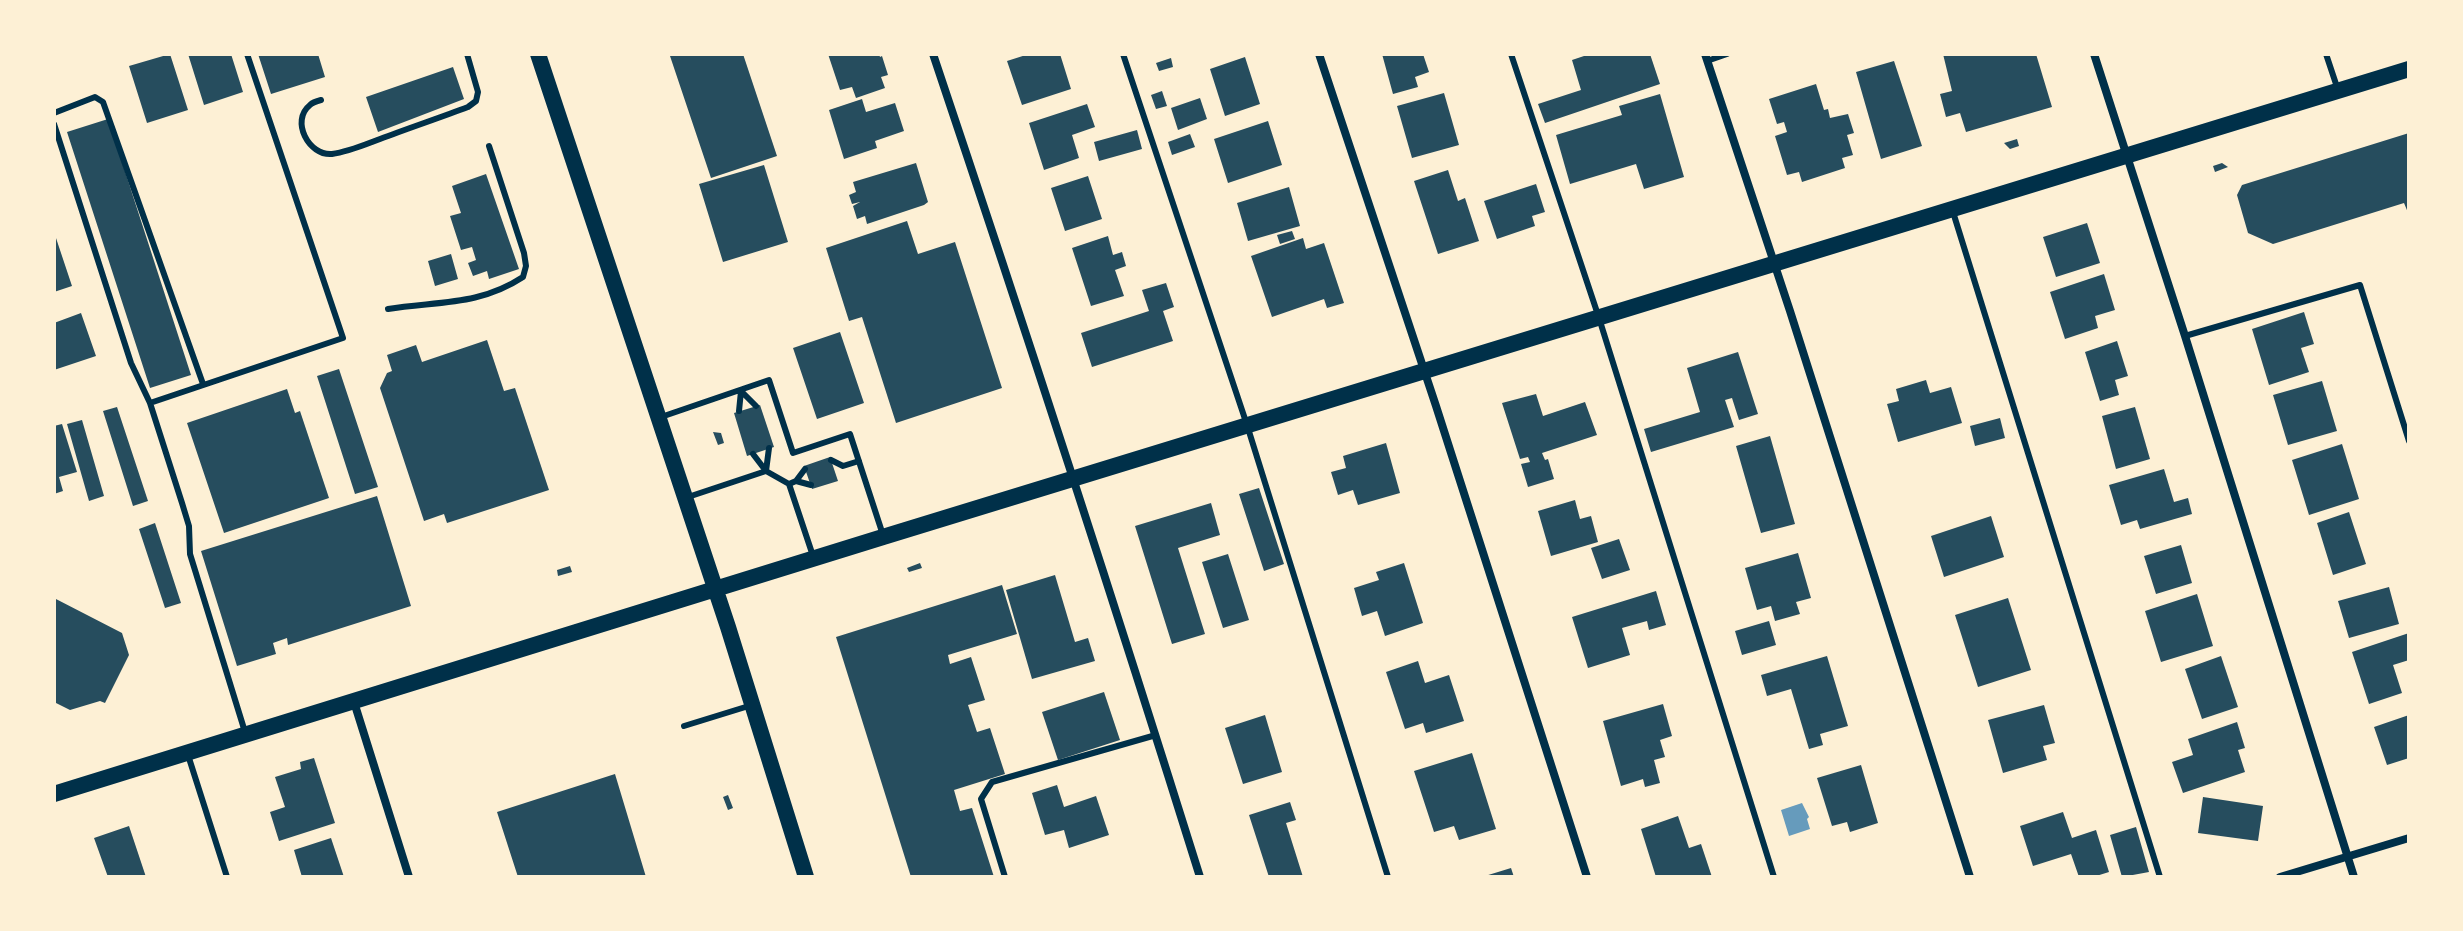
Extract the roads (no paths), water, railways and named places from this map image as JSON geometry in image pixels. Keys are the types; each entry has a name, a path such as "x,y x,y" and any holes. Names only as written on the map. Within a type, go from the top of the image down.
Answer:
{"main road":[{"path":"538,54 715,589 806,877"},
{"path":"54,794 2409,69"}],"street":[{"path":"933,54 1200,877"},
{"path":"1319,54 1425,371 1587,877"},
{"path":"2094,54 2354,877"},
{"path":"1706,57 1970,877"},
{"path":"354,702 409,877"},
{"path":"2280,877 2409,838"}],"lane":[{"path":"150,403 343,338 247,54"},
{"path":"321,100 310,105 303,120 311,149 330,154 351,149 468,107 476,101 478,92 467,54"},
{"path":"1123,54 1247,425 1388,877"},
{"path":"1511,54 1599,318 1774,877"},
{"path":"1706,57 1727,54"},
{"path":"2326,54 2339,91"},
{"path":"54,113 95,97 103,102 203,384"},
{"path":"54,124 131,363 150,403 182,503 189,526 190,554 246,735"},
{"path":"388,309 425,303 452,304 478,298 510,286 523,277 526,266 524,253 489,146"},
{"path":"1952,209 2160,877"},
{"path":"2185,336 2360,285 2409,441"},
{"path":"658,418 769,380 793,453 850,434 883,537"},
{"path":"741,391 756,406"},
{"path":"739,411 741,391"},
{"path":"766,471 769,448"},
{"path":"753,454 766,471 793,482 811,485"},
{"path":"831,460 843,466"},
{"path":"837,476 843,466 859,461"},
{"path":"793,482 805,469"},
{"path":"685,498 766,471"},
{"path":"793,482 813,559"},
{"path":"684,726 752,705"},
{"path":"1005,877 981,799 992,782 1156,735"},
{"path":"188,753 227,877"}],"water":[{"path":"1802,803 1809,817 1810,829 1789,836 1781,810"}]}
